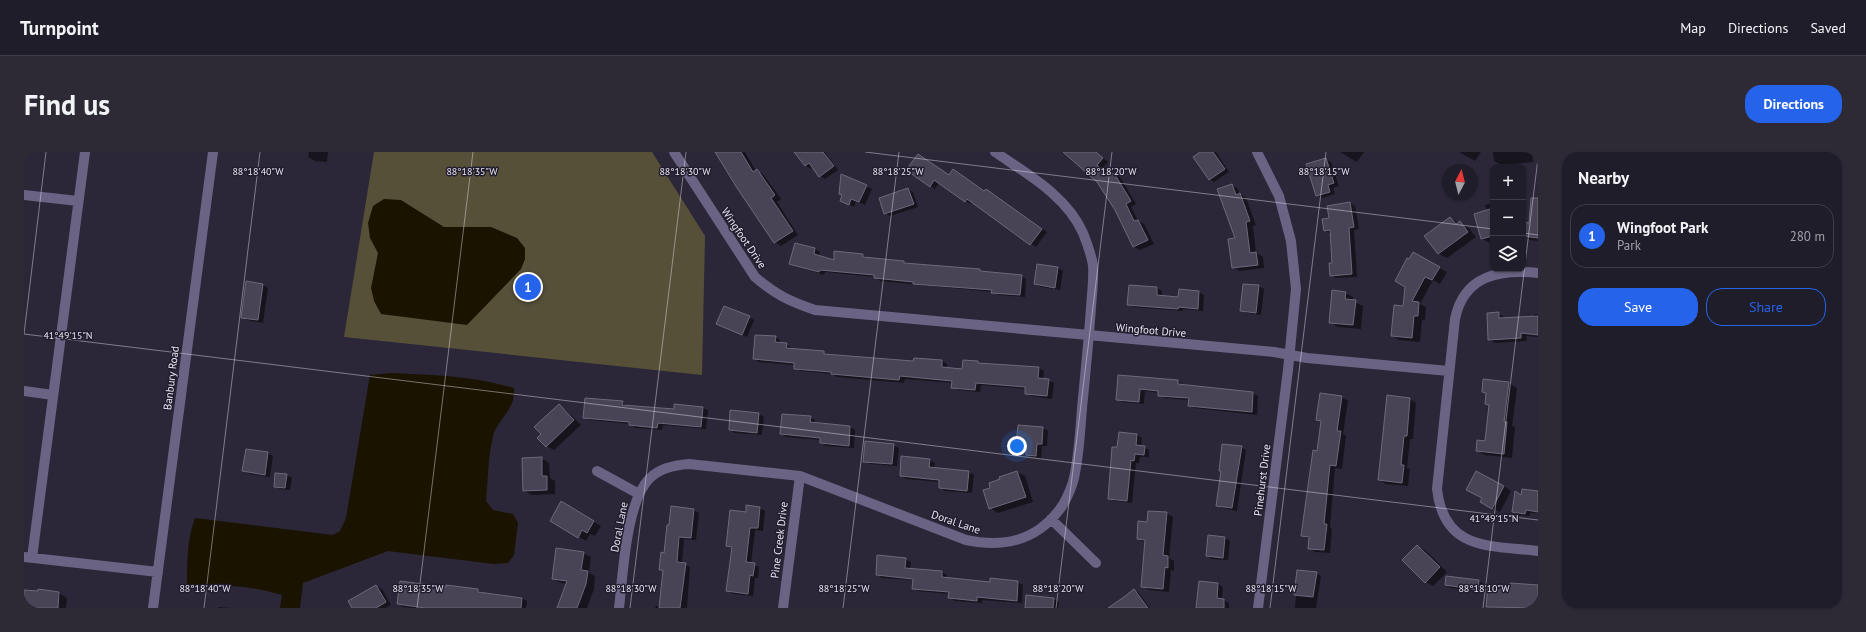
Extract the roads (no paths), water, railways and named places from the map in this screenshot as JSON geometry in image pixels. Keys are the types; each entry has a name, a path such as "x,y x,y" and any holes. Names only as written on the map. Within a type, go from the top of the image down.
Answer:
{"street":[{"path":"85,152 53,395 28,558 158,572"},
{"name":"Banbury Road","path":"153,608 213,152"},
{"name":"Wingfoot Drive","path":"674,152 755,277 773,293 815,310 1290,354 1307,358 1449,371"},
{"name":"Doral Lane","path":"619,608 629,530 639,494 650,478 667,468 678,465 697,465 800,476 966,540 983,544 1008,543 1020,539 1042,528 1051,519 1068,495 1073,481 1089,336 1092,264 1082,232 1074,218 1063,204 1043,185 995,152"},
{"name":"Pinehurst Drive","path":"1258,152 1279,196 1291,241 1296,289 1290,354 1258,608"},
{"path":"24,195 78,201"},
{"path":"1538,273 1517,271 1504,272 1479,282 1467,291 1457,307 1437,490 1439,505 1444,517 1457,534 1466,540 1489,545 1538,551"},
{"path":"24,391 53,395"},
{"path":"597,471 639,494"},
{"name":"Pine Creek Drive","path":"783,608 800,476"},
{"path":"1051,519 1096,563"}],"place":[{"name":"Wingfoot Park","path":"528,287"}]}
